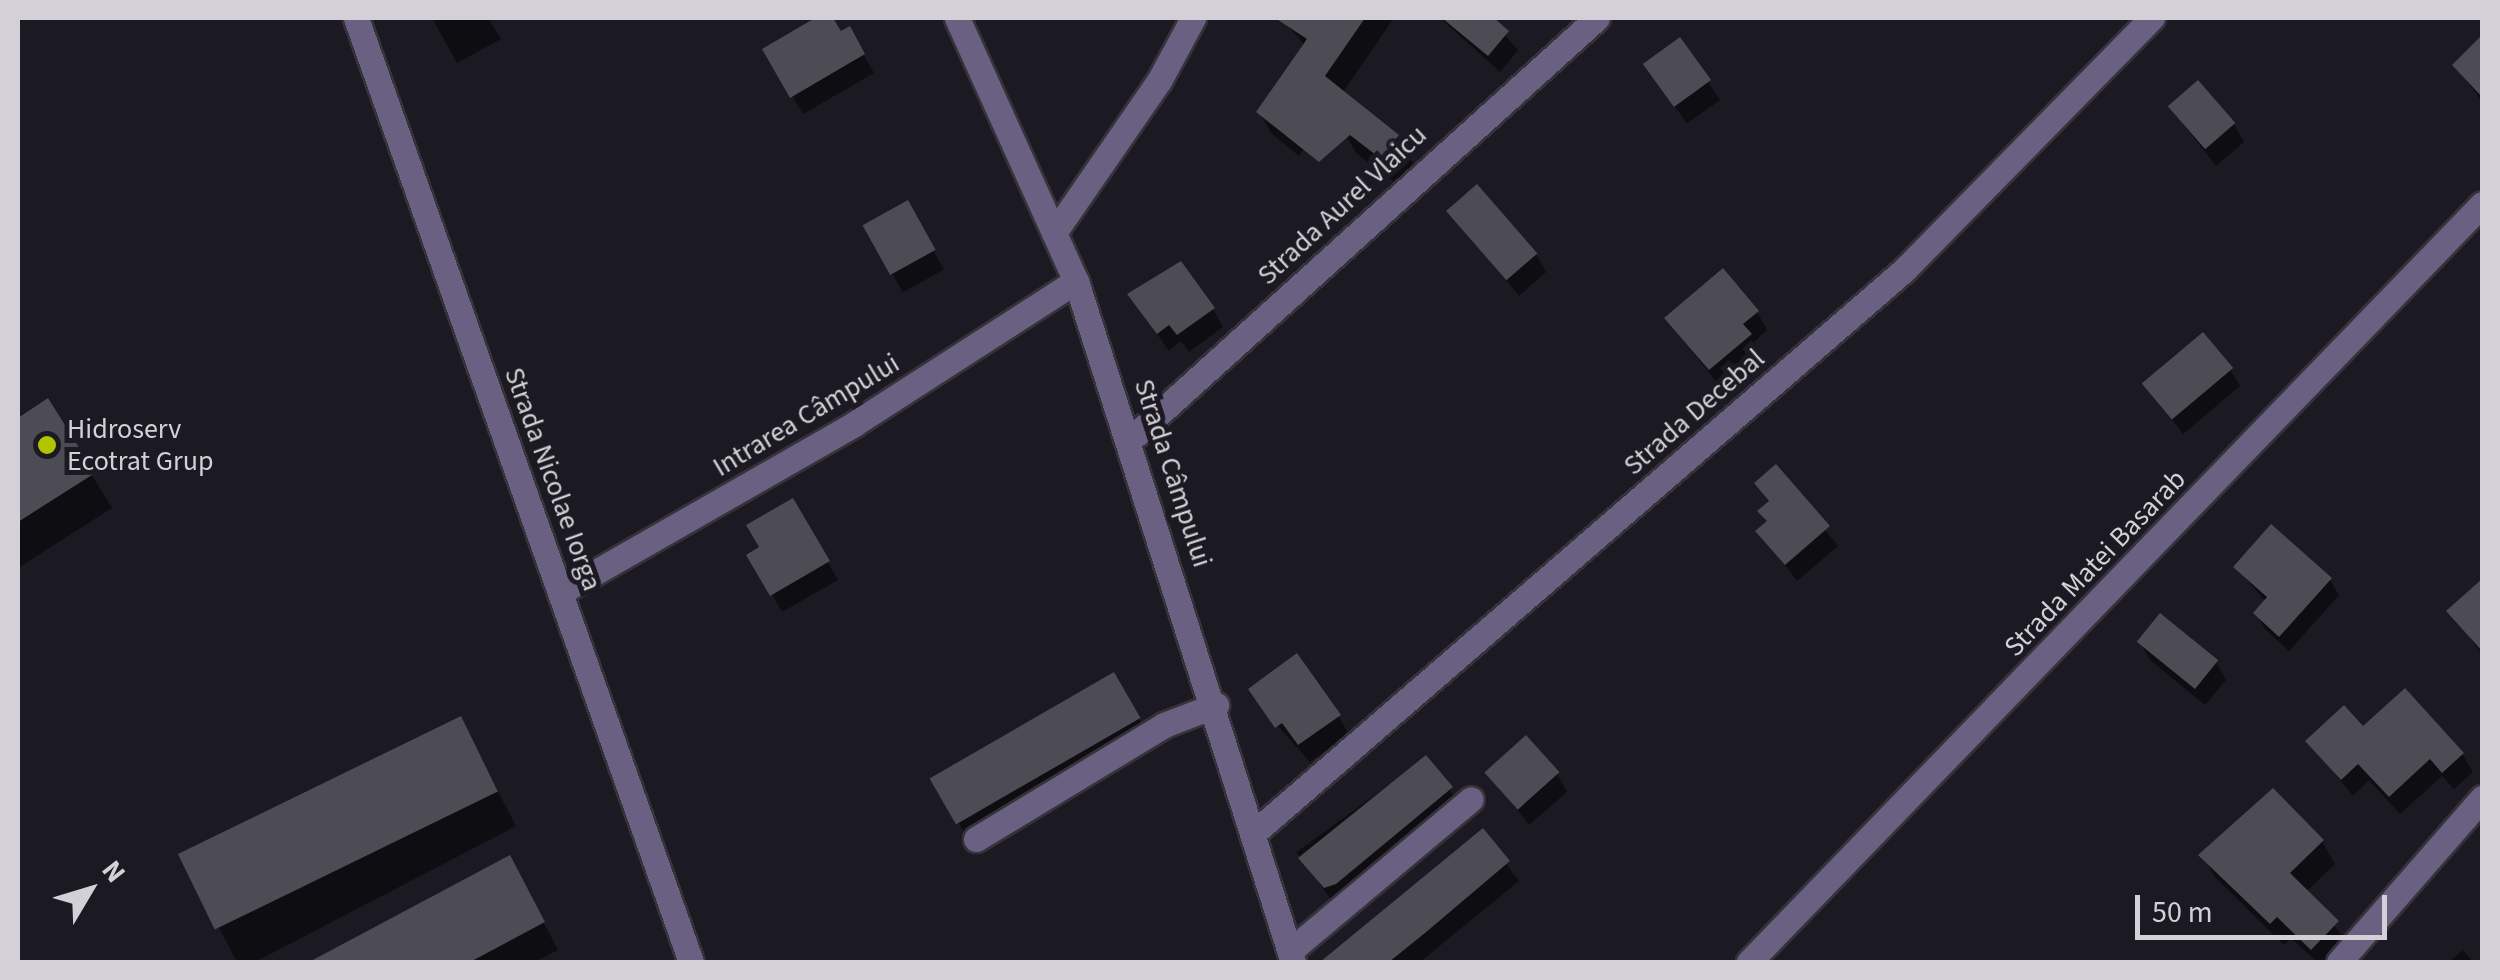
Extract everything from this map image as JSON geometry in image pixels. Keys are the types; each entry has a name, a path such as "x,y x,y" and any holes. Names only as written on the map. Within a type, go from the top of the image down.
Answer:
{"street":[{"name":"Strada Nicolae Iorga","path":"356,18 690,962"},
{"name":"Strada Câmpului","path":"957,18 1076,281 1132,439 1292,957"},
{"path":"1054,233 1159,81 1193,18"},
{"name":"Strada Aurel Vlaicu","path":"1132,439 1597,18"},
{"name":"Strada Decebal","path":"1256,831 1904,270 2152,18"},
{"name":"Strada Matei Basarab","path":"1749,962 2482,204"},
{"name":"Intrarea Câmpului","path":"562,592 854,424 1076,281"},
{"path":"976,839 1164,725 1216,704"},
{"path":"1292,957 1471,798"},
{"path":"2339,962 2482,798"}],"building":[{"path":"815,18 833,18 841,31 850,26 865,54 790,98 762,49"},
{"path":"1275,18 1365,18 1325,76 1399,135 1381,159 1350,135 1319,162 1256,112 1307,39"},
{"path":"1442,18 1494,18 1509,31 1488,56"},
{"path":"2482,35 2482,97 2452,65"},
{"path":"1680,37 1711,80 1674,107 1643,64"},
{"path":"2198,80 2235,123 2205,149 2168,106"},
{"path":"1477,184 1537,253 1506,280 1446,211"},
{"path":"908,200 936,250 890,275 863,225"},
{"path":"1181,261 1215,308 1177,335 1169,325 1157,334 1127,294"},
{"path":"1723,268 1759,311 1743,324 1752,334 1709,370 1664,318"},
{"path":"2203,332 2233,368 2172,419 2142,383"},
{"name":"Hidroserv Ecotrat Grup","path":"48,398 95,473 18,522 18,418"},
{"path":"1776,464 1830,526 1785,565 1755,531 1767,521 1757,511 1769,501 1754,483"},
{"path":"793,498 830,561 770,596 746,555 759,547 746,525"},
{"path":"2271,524 2332,578 2279,637 2253,613 2267,597 2233,567"},
{"path":"2482,579 2482,651 2446,611"},
{"path":"2160,613 2218,660 2195,689 2137,642"},
{"path":"1297,653 1341,715 1298,745 1282,723 1275,728 1248,689"},
{"path":"1114,672 1140,718 956,824 930,778"},
{"path":"2405,688 2464,753 2442,773 2430,759 2389,797 2358,764 2341,780 2305,741 2344,705 2363,726"},
{"path":"461,716 498,791 215,930 178,854"},
{"path":"1526,735 1559,772 1518,810 1484,772"},
{"path":"1426,755 1453,787 1336,884 1324,888 1298,858"},
{"path":"2273,788 2324,840 2290,873 2339,921 2311,950 2277,917 2270,924 2198,855"},
{"path":"1483,828 1510,861 1425,933 1389,962 1320,962"},
{"path":"510,855 545,922 470,962 309,962"}],"place":[{"name":"Hidroserv Ecotrat Grup","path":"47,445"}]}
